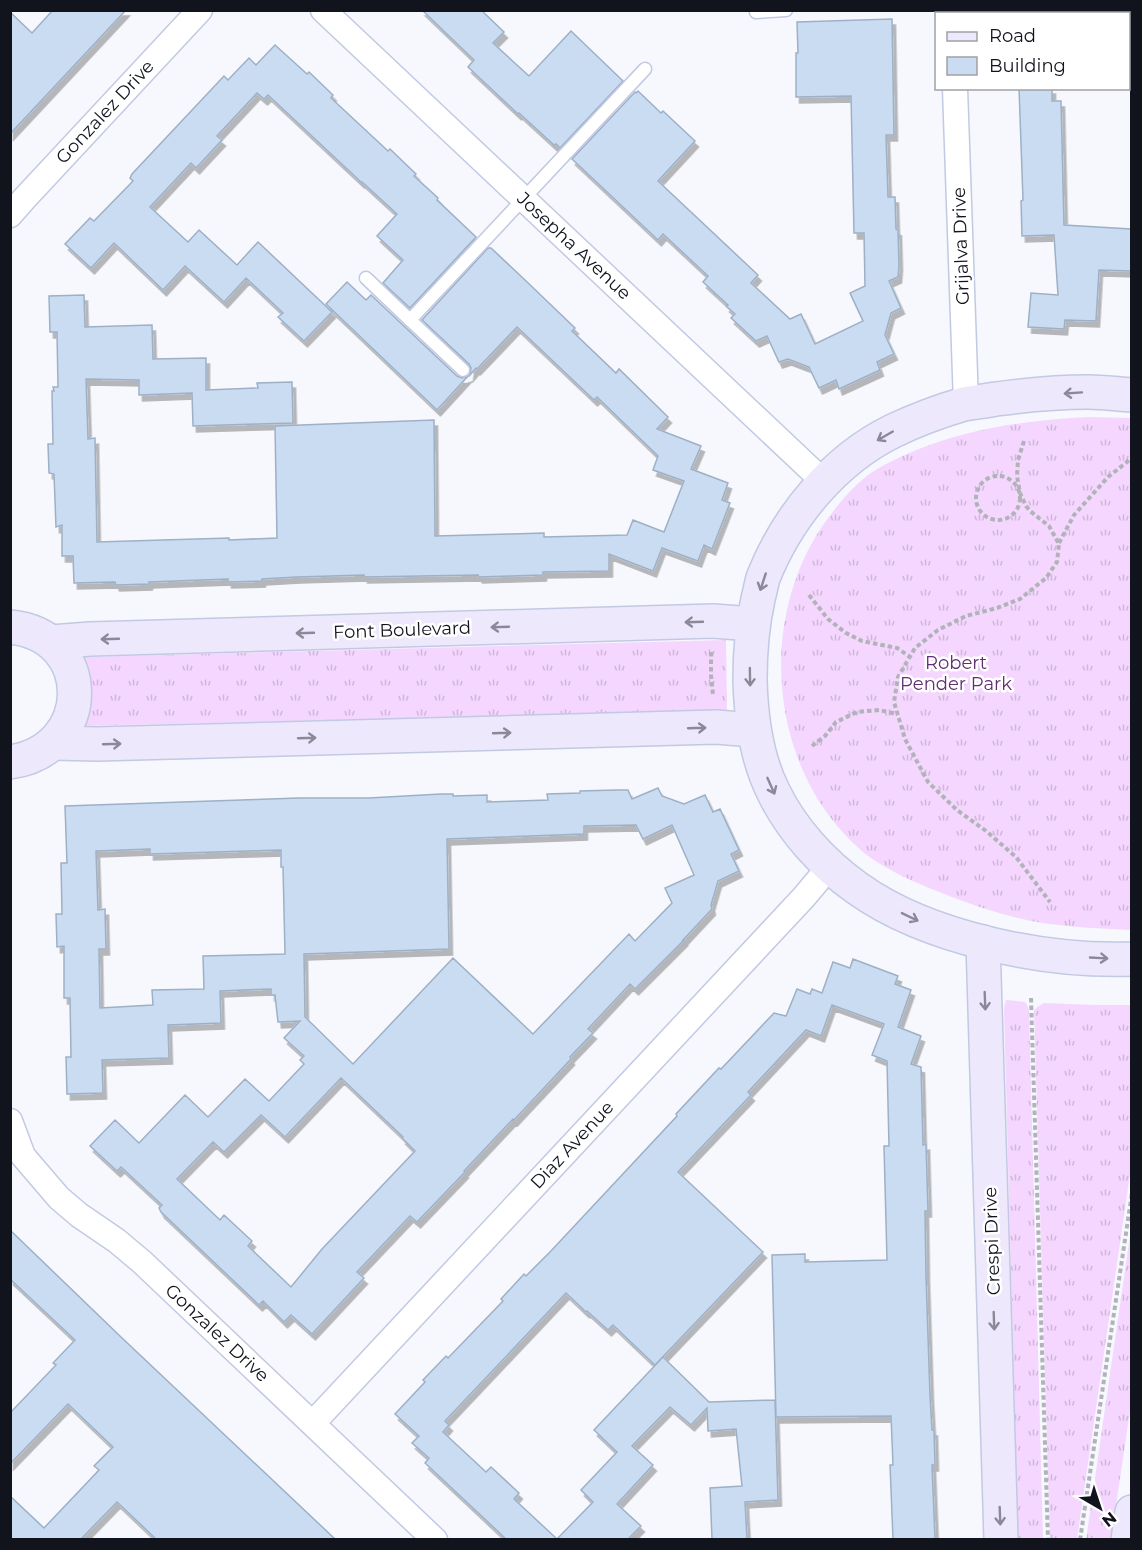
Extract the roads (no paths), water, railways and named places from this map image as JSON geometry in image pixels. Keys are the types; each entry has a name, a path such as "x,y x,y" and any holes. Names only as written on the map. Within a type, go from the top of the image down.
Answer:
{"street":[{"name":"Gonzalez Drive","path":"10,215 200,10"},
{"name":"Josepha Avenue","path":"323,10 824,482"},
{"name":"Grijalva Drive","path":"955,90 966,404"},
{"path":"1131,395 1089,392 1015,396 966,404 930,415 891,432 859,452 824,482 783,537 762,580 750,649 754,730 772,790 787,816 809,843 830,866 857,888 918,921 983,942 1059,957 1131,959"},
{"name":"Font Boulevard","path":"51,642 114,638 712,621 753,624"},
{"path":"10,627 37,633 51,642 68,664 75,692 70,719 54,743 34,756 11,762 10,768"},
{"path":"54,743 97,744 705,728 754,730"},
{"name":"Diaz Avenue","path":"313,1423 796,906 830,866"},
{"name":"Crespi Drive","path":"983,942 1001,1539"},
{"name":"Gonzalez Drive","path":"10,1121 23,1156 59,1198 142,1262 435,1539"},
{"path":"1128,1539 1131,1512"}],"lane":[{"path":"756,12 786,10"},
{"path":"410,320 645,69"},
{"path":"366,278 463,370"}],"park label":[{"name":"Robert Pender Park","path":"956,673"}]}
